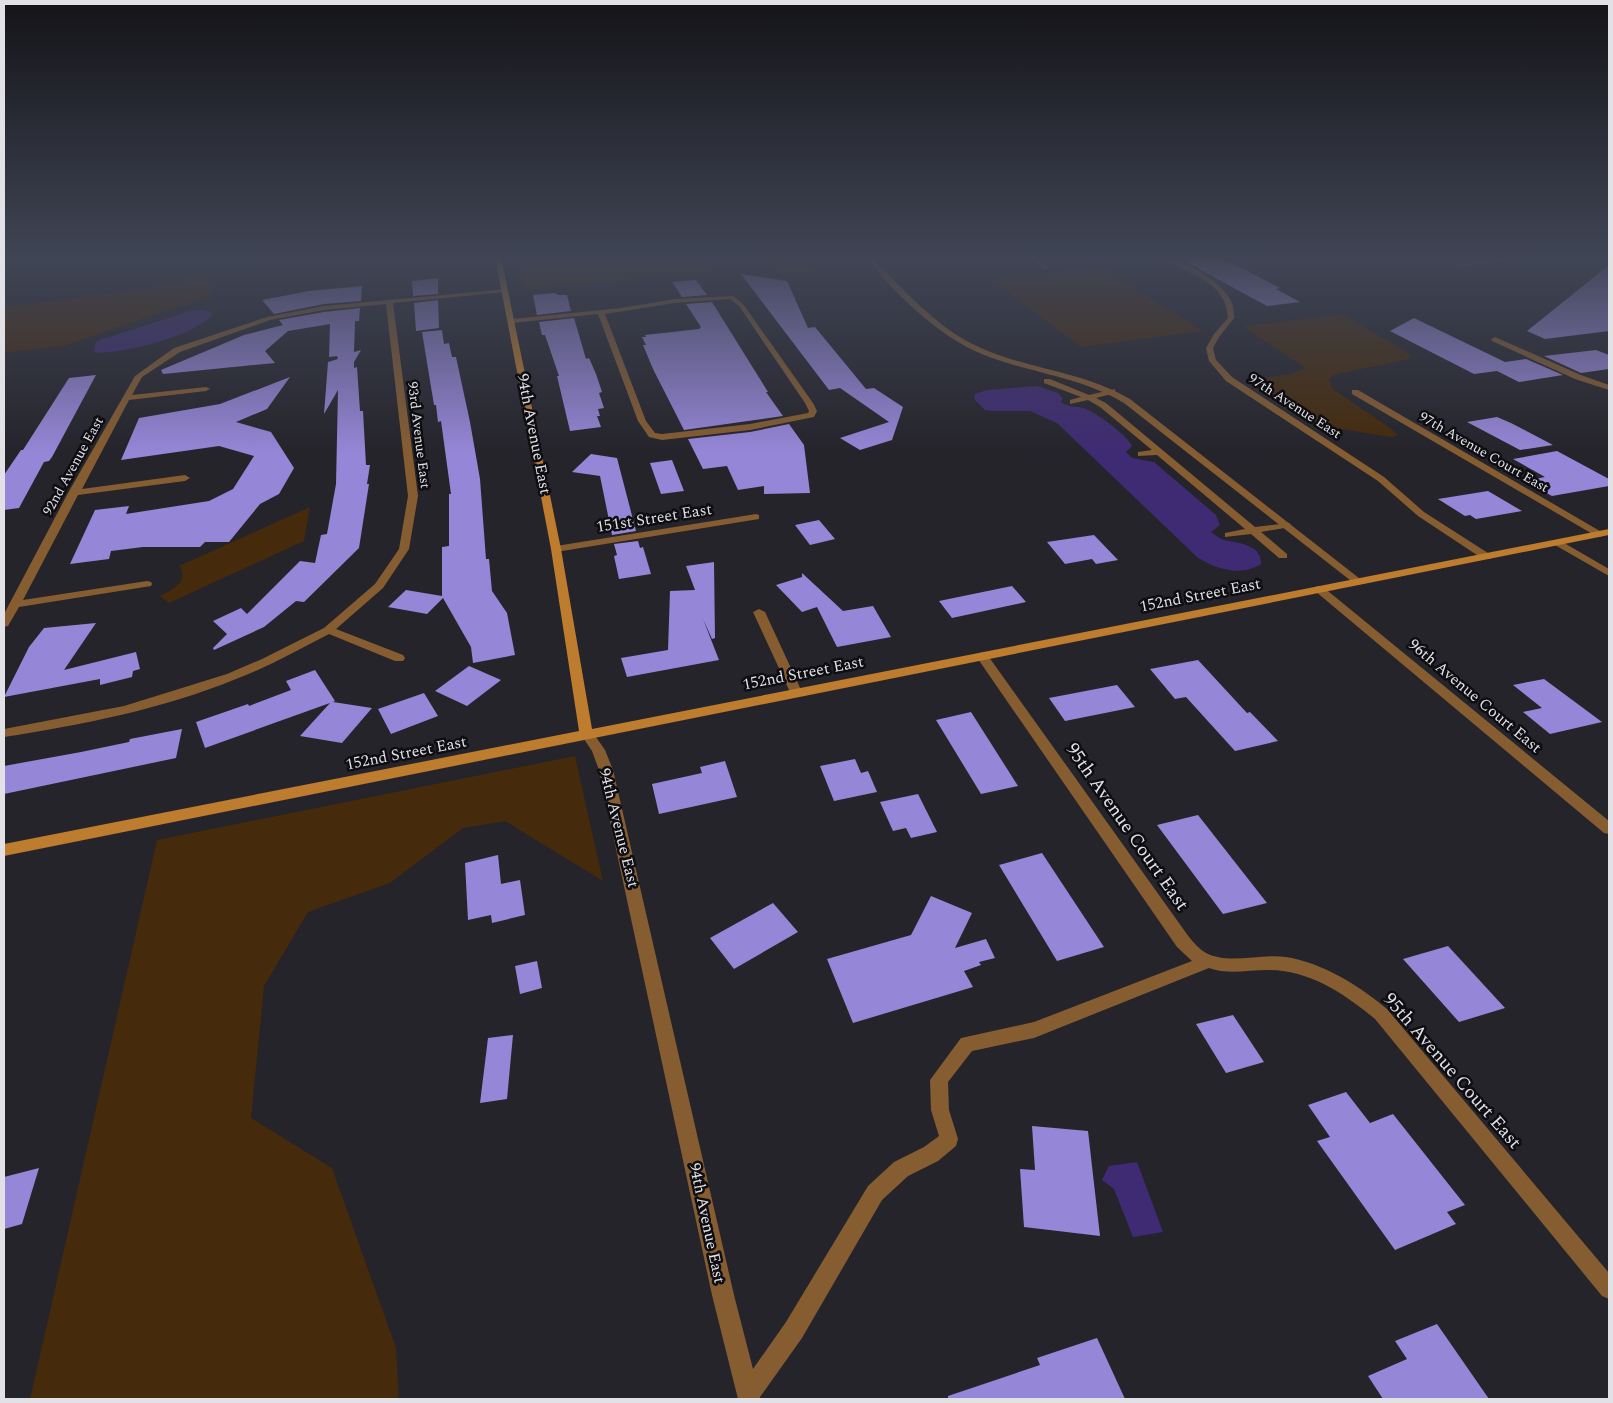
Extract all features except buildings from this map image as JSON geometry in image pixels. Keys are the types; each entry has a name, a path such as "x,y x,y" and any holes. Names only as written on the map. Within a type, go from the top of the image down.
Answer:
{"main road":[{"name":"94th Avenue East","path":"512,322 556,549 586,733"},
{"name":"152nd Street East","path":"4,850 430,767 586,733 1604,533"}],"street":[{"name":"92nd Avenue East","path":"4,624 73,492 139,376 191,343 255,322"},
{"name":"93rd Avenue East","path":"4,733 115,712 185,693 266,662 328,630 378,586 404,549 413,496 392,322"},
{"path":"605,322 642,421 652,435 662,436 741,428 811,415 813,411 809,403 753,322"},
{"path":"937,322 965,344 1002,359 1078,378 1112,391 1359,582"},
{"name":"97th Avenue East","path":"1227,322 1212,338 1209,346 1213,362 1229,379 1381,479 1421,514 1486,556"},
{"path":"1495,339 1578,377 1609,388"},
{"path":"1047,381 1089,398 1103,406 1283,556"},
{"path":"126,398 206,389"},
{"path":"1073,402 1112,391"},
{"name":"97th Avenue Court East","path":"1355,392 1604,533"},
{"path":"1142,454 1159,452"},
{"path":"73,492 185,478"},
{"name":"151st Street East","path":"556,549 756,517"},
{"path":"1229,534 1286,525"},
{"path":"1559,542 1609,573"},
{"path":"15,604 148,584"},
{"name":"96th Avenue Court East","path":"1319,590 1609,829"},
{"path":"759,612 796,692"},
{"path":"328,630 399,658"},
{"name":"95th Avenue Court East","path":"982,656 1183,942 1201,959 1230,964 1251,962 1286,964 1337,982 1358,994 1381,1014 1609,1289"},
{"name":"94th Avenue East","path":"586,733 598,750 606,770 723,1295 748,1397"},
{"path":"748,1397 794,1330 875,1193 901,1169 931,1154 949,1139 940,1110 939,1080 967,1044 1034,1030 1208,961"}],"shaded area":[{"path":"4,322 132,322 63,346 4,353"},
{"path":"154,322 203,322 174,337 111,352 98,353 94,351 96,342"},
{"path":"1048,322 1189,322 1203,331 1081,347"},
{"path":"1274,322 1357,322 1411,355 1409,359 1333,375 1329,380 1333,389 1393,430 1398,436 1377,435 1317,425 1254,388 1251,382 1256,379 1291,374 1302,370 1304,367 1246,329 1245,326"},
{"path":"1037,386 1058,393 1063,398 1061,402 1063,404 1088,410 1110,424 1129,441 1132,446 1126,452 1132,458 1154,462 1216,515 1220,525 1211,532 1222,539 1253,548 1260,557 1261,564 1253,568 1236,571 1220,568 1197,557 1057,423 1030,411 985,410 974,399 975,394 987,390"},
{"path":"310,507 304,541 169,603 160,596 174,588 181,581 182,571 179,566"},
{"path":"575,756 603,881 505,821 463,828 390,883 308,912 264,986 251,1118 332,1168 396,1348 399,1399 30,1399 157,840"},
{"path":"1137,1162 1163,1232 1133,1237 1114,1189 1102,1180 1109,1166"}]}
